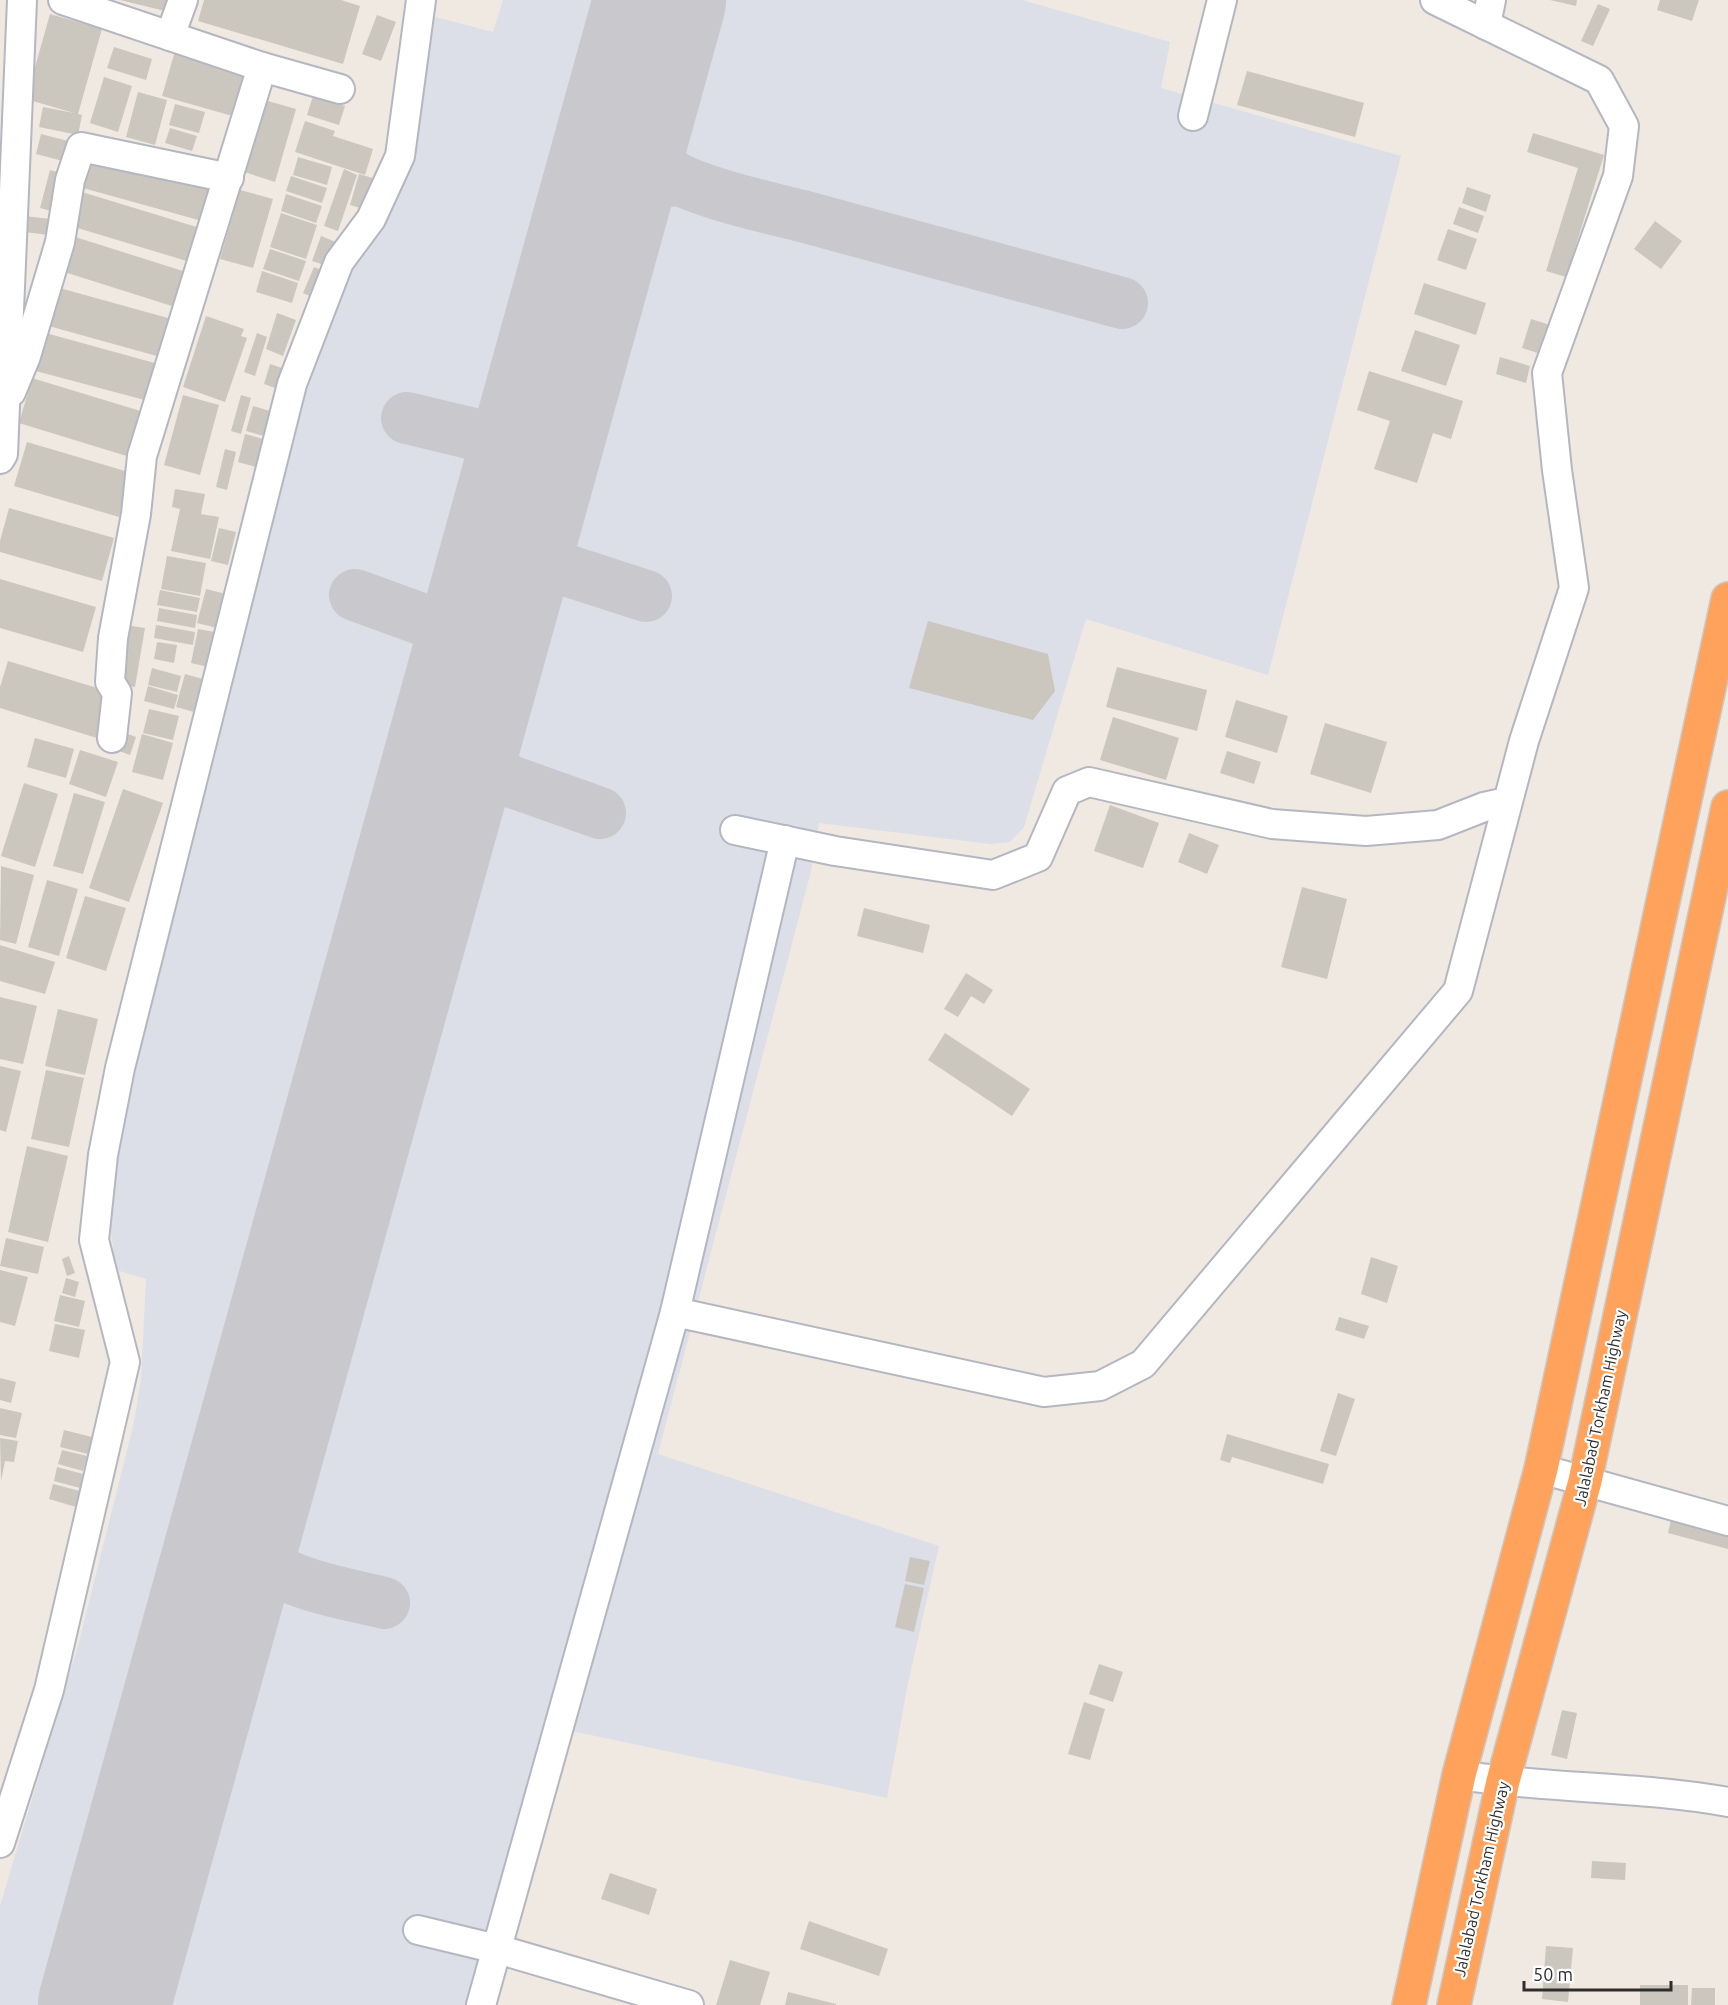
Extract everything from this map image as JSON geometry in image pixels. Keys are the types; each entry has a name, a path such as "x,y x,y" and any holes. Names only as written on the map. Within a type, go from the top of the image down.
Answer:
{"highway":[{"path":"1409,2005 1459,1775 1541,1469 1728,599"},
{"name":"Jalalabad Torkham Highway","path":"1454,2005 1503,1782 1585,1481 1728,807"}],"street":[{"path":"0,459 3,454 3,410 22,0"},
{"path":"63,0 262,68 340,89"},
{"path":"170,36 183,0"},
{"path":"0,1843 49,1690 124,1362 94,1240 103,1155 120,1068 292,384 339,262 371,219 400,156 421,0"},
{"path":"1193,116 1222,0"},
{"path":"675,1312 1044,1392 1100,1386 1143,1364 1458,991 1524,741 1574,588 1557,470 1548,374 1618,176 1624,126 1599,80 1488,12 1435,0"},
{"path":"112,738 117,693 110,682 113,638 135,514 142,456 262,68"},
{"path":"3,410 26,356 50,276 60,242 70,180 81,147 229,178"},
{"path":"735,830 943,869 993,875 1038,857 1067,790 1089,782 1272,824 1366,831 1438,825 1485,807 1507,802"},
{"path":"481,2005 675,1312 785,840"},
{"path":"1541,1469 1728,1521"},
{"path":"1459,1775 1503,1782 1676,1793 1728,1802"},
{"path":"418,1930 497,1949 689,2005"}],"shaded area":[{"path":"503,0 1022,0 1170,42 1161,88 1401,156 1268,675 1086,619 1024,827 1010,842 990,844 819,823 811,871 658,1454 939,1546 908,1683 887,1798 572,1731 492,2005 0,2005 0,1906 79,1642 134,1422 141,1380 146,1279 116,1270 107,1201 117,1144 291,409 329,311 417,137 435,17 493,32"}],"building":[{"path":"120,0 167,0 165,11"},
{"path":"204,0 341,0 360,6 343,64 198,21"},
{"path":"1550,0 1577,0 1576,6"},
{"path":"1660,0 1699,0 1692,21 1657,10"},
{"path":"1598,4 1610,9 1593,46 1581,41"},
{"path":"50,14 102,29 78,114 82,115 78,135 39,127 43,107 74,113 26,99"},
{"path":"377,15 396,22 381,61 362,54"},
{"path":"114,47 152,59 146,80 107,68"},
{"path":"175,51 248,72 236,117 162,96"},
{"path":"1247,71 1364,103 1355,137 1237,105"},
{"path":"104,77 132,86 118,132 90,123"},
{"path":"138,92 167,100 155,145 126,137"},
{"path":"313,96 345,106 339,125 307,115"},
{"path":"261,99 296,109 275,182 241,171"},
{"path":"175,104 205,112 199,133 169,125"},
{"path":"305,121 335,131 333,136 373,149 365,175 295,152"},
{"path":"170,128 197,136 192,151 165,143"},
{"path":"1533,133 1604,155 1566,277 1546,271 1578,168 1527,152"},
{"path":"41,134 76,143 71,163 36,154"},
{"path":"92,155 211,188 202,221 83,188"},
{"path":"298,157 332,167 327,185 293,175"},
{"path":"344,169 357,175 338,231 324,226"},
{"path":"50,170 68,175 58,213 40,208"},
{"path":"359,174 376,179 367,210 350,205"},
{"path":"291,176 327,188 322,203 286,191"},
{"path":"1467,187 1491,195 1486,212 1462,203"},
{"path":"240,190 273,199 253,268 220,259"},
{"path":"82,192 200,228 190,262 71,226"},
{"path":"286,194 322,206 316,223 281,211"},
{"path":"1459,207 1484,216 1478,233 1453,224"},
{"path":"281,213 317,225 306,259 270,247"},
{"path":"25,216 59,220 57,236 24,232"},
{"path":"1655,221 1682,241 1661,269 1634,249"},
{"path":"1448,229 1477,239 1466,270 1437,260"},
{"path":"69,235 186,272 175,307 58,270"},
{"path":"321,236 336,242 327,266 312,261"},
{"path":"270,249 306,261 299,281 263,269"},
{"path":"314,267 331,274 319,300 303,293"},
{"path":"262,271 298,283 292,303 256,292"},
{"path":"1424,283 1486,303 1476,335 1414,314"},
{"path":"56,287 175,320 164,358 45,325"},
{"path":"277,313 296,320 283,356 266,349"},
{"path":"206,316 244,329 241,336 247,338 225,402 183,387"},
{"path":"1531,319 1550,325 1541,354 1522,348"},
{"path":"1415,330 1460,345 1446,386 1401,371"},
{"path":"42,332 162,365 152,402 32,370"},
{"path":"257,333 267,337 255,376 244,372"},
{"path":"1500,357 1530,366 1526,383 1496,374"},
{"path":"270,364 285,369 278,389 264,384"},
{"path":"1369,371 1463,401 1451,439 1433,433 1417,483 1374,469 1390,421 1357,410"},
{"path":"32,378 147,413 133,458 19,423"},
{"path":"183,395 219,405 200,475 164,465"},
{"path":"241,395 251,398 241,434 231,431"},
{"path":"253,406 270,411 264,436 246,431"},
{"path":"245,434 263,439 256,467 238,462"},
{"path":"27,442 132,473 119,517 14,486"},
{"path":"225,449 236,452 227,490 216,487"},
{"path":"175,489 205,494 201,514 219,517 210,559 171,551 180,509 172,507"},
{"path":"9,508 114,538 102,581 0,552 0,541"},
{"path":"219,528 236,532 228,565 211,561"},
{"path":"167,556 206,563 200,596 161,589"},
{"path":"0,579 96,607 83,652 0,628"},
{"path":"206,589 226,594 217,628 197,623"},
{"path":"160,590 200,598 197,612 157,605"},
{"path":"159,608 197,615 195,628 157,621"},
{"path":"928,621 1048,654 1055,691 1033,720 909,688"},
{"path":"126,625 145,628 135,687 115,684"},
{"path":"156,625 195,632 193,645 154,638"},
{"path":"198,629 215,632 208,667 191,663"},
{"path":"157,642 177,645 174,663 154,659"},
{"path":"8,661 114,693 100,739 0,708 0,687"},
{"path":"1117,667 1207,690 1197,731 1106,707"},
{"path":"152,668 181,676 177,692 148,685"},
{"path":"185,674 203,679 194,712 176,707"},
{"path":"148,686 178,695 174,709 144,701"},
{"path":"1236,700 1288,716 1277,753 1225,737"},
{"path":"149,709 179,716 173,740 143,733"},
{"path":"1113,717 1179,738 1166,780 1100,760"},
{"path":"1325,723 1387,742 1371,793 1310,774"},
{"path":"120,731 136,737 130,755 114,749"},
{"path":"142,734 173,743 163,780 132,772"},
{"path":"35,738 74,749 66,778 27,767"},
{"path":"80,750 118,762 106,797 69,784"},
{"path":"1227,751 1261,762 1254,784 1220,773"},
{"path":"24,783 58,794 35,867 1,856"},
{"path":"123,789 163,803 129,902 89,888"},
{"path":"74,793 105,802 83,874 53,866"},
{"path":"1110,805 1159,823 1143,868 1094,851"},
{"path":"1189,833 1219,845 1207,874 1178,862"},
{"path":"1,866 34,875 16,944 0,940"},
{"path":"47,880 78,889 59,956 28,947"},
{"path":"1302,887 1347,899 1327,979 1281,967"},
{"path":"85,896 126,908 106,971 66,958"},
{"path":"864,908 930,925 923,953 857,936"},
{"path":"0,945 55,962 45,994 0,981"},
{"path":"966,973 993,990 984,1004 971,996 958,1017 944,1009"},
{"path":"0,997 37,1006 23,1064 0,1059"},
{"path":"58,1009 98,1019 85,1075 45,1066"},
{"path":"945,1033 1030,1089 1012,1116 928,1060"},
{"path":"0,1066 21,1071 6,1132 0,1130"},
{"path":"46,1070 84,1078 69,1147 31,1139"},
{"path":"27,1146 68,1156 48,1242 8,1232"},
{"path":"6,1238 44,1247 38,1274 0,1266"},
{"path":"69,1256 75,1273 67,1276 62,1259"},
{"path":"1371,1257 1398,1266 1387,1303 1361,1294"},
{"path":"0,1270 28,1277 15,1326 0,1322"},
{"path":"66,1278 79,1282 75,1297 62,1293"},
{"path":"60,1295 85,1301 79,1327 54,1321"},
{"path":"1339,1317 1369,1326 1364,1339 1335,1330"},
{"path":"55,1324 85,1330 79,1358 49,1351"},
{"path":"0,1378 16,1382 11,1403 0,1400"},
{"path":"1338,1393 1355,1399 1336,1456 1320,1451"},
{"path":"0,1408 22,1413 16,1438 0,1435"},
{"path":"64,1430 92,1437 88,1454 60,1447"},
{"path":"1227,1434 1329,1464 1323,1484 1232,1457 1230,1463 1220,1460"},
{"path":"0,1438 18,1441 14,1462 5,1461 1,1481"},
{"path":"62,1450 87,1456 83,1471 58,1464"},
{"path":"57,1467 83,1474 80,1488 54,1481"},
{"path":"53,1484 80,1491 76,1507 49,1499"},
{"path":"1671,1520 1728,1535 1728,1549 1668,1533"},
{"path":"910,1557 930,1561 924,1585 905,1581"},
{"path":"905,1584 924,1588 914,1632 895,1627"},
{"path":"1099,1664 1123,1672 1113,1702 1089,1694"},
{"path":"1084,1702 1105,1709 1090,1760 1068,1754"},
{"path":"1562,1710 1577,1713 1567,1759 1551,1755"},
{"path":"1592,1861 1626,1863 1625,1880 1591,1878"},
{"path":"610,1873 657,1889 649,1915 601,1899"},
{"path":"809,1921 888,1949 879,1976 800,1949"},
{"path":"1546,1946 1573,1948 1568,2002 1542,1999"},
{"path":"730,1960 770,1972 760,2005 716,2005"},
{"path":"1640,1985 1688,1985 1688,2005 1640,2005"},
{"path":"1692,1988 1715,1988 1715,2005 1691,2005"},
{"path":"788,1992 836,2004 836,2005 785,2005"}],"taxiway":[{"path":"634,93 639,127 646,147 660,165 680,180 732,198 1122,303"},
{"path":"591,251 606,220 623,199 646,186 680,180"},
{"path":"407,418 536,449"},
{"path":"507,551 646,596"},
{"path":"355,595 482,641"},
{"path":"474,670 473,718 488,763 507,780 600,813"},
{"path":"420,869 442,821 450,810 471,793 507,780"},
{"path":"249,1479 246,1531 257,1554 270,1566 307,1584 384,1603"},
{"path":"198,1668 215,1623 234,1591 252,1581 283,1576"}],"runway":[{"path":"104,2005 660,0"}]}
